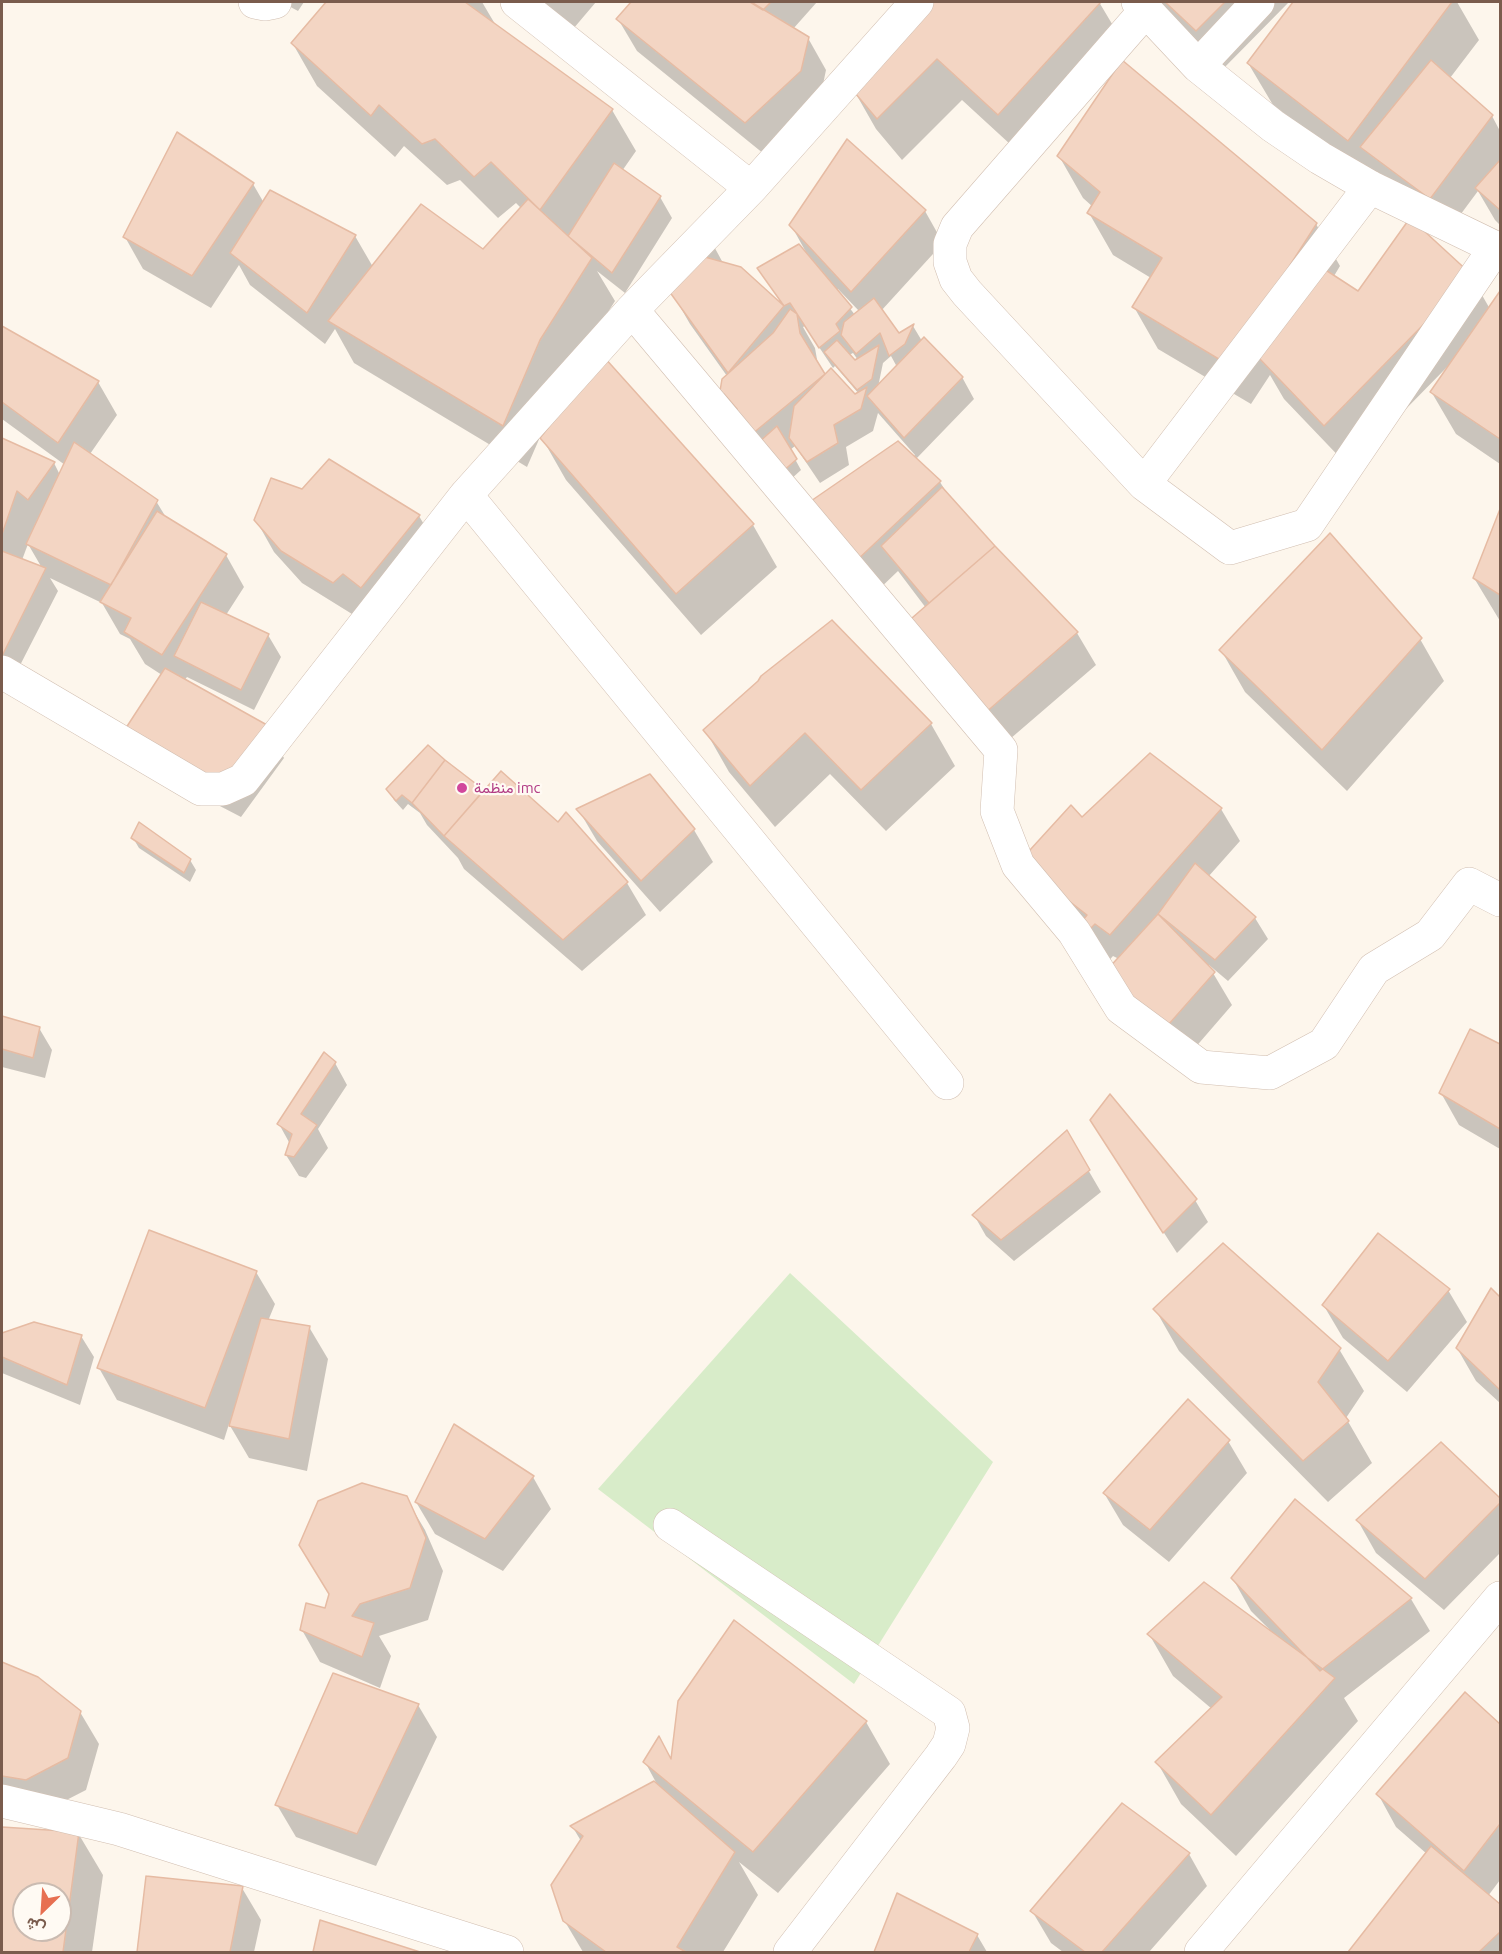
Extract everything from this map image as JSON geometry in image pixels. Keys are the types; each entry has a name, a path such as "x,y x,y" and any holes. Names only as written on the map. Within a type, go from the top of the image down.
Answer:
{"street":[{"path":"255,2 264,4 275,2"},
{"path":"517,2 751,188"},
{"path":"2,672 201,789 223,789 243,780 466,495 632,310 751,188 917,2"},
{"path":"1198,66 1258,2"},
{"path":"1142,6 1198,66 1273,126 1320,159 1370,187 1498,249 1307,525 1230,548 1144,484 956,279 950,262 950,244 957,226 1142,6"},
{"path":"1144,484 1370,187"},
{"path":"632,310 1001,750 997,811 1018,865 1074,932 1121,1008 1202,1067 1270,1073 1324,1044 1374,969 1430,935 1468,884 1500,900"},
{"path":"466,495 947,1083"},
{"path":"670,1525 949,1713 953,1728 949,1744 790,1953"},
{"path":"1201,1953 1500,1598"},
{"path":"2,1801 119,1828 507,1953"}],"green space":[{"path":"790,1273 993,1462 854,1684 598,1489"}],"building":[{"path":"326,2 465,2 613,109 540,210 491,162 474,177 435,139 422,144 379,105 371,116 291,43"},
{"path":"631,2 751,2 809,37 801,71 745,123 616,19"},
{"path":"750,2 771,2 763,10"},
{"path":"930,2 1101,2 998,115 937,59 877,119 850,87"},
{"path":"1165,2 1225,2 1196,31"},
{"path":"1293,2 1452,2 1348,141 1247,63"},
{"path":"1122,60 1317,223 1227,364 1132,307 1162,258 1087,213 1100,192 1057,156"},
{"path":"1431,60 1493,115 1430,199 1360,147"},
{"path":"177,132 254,183 192,276 123,237"},
{"path":"847,139 926,210 851,292 789,225"},
{"path":"1500,160 1500,210 1475,188"},
{"path":"614,163 661,196 612,273 568,236"},
{"path":"270,190 356,235 307,313 230,253"},
{"path":"528,199 592,258 540,340 503,426 328,321 421,204 483,249"},
{"path":"1410,218 1472,275 1324,426 1258,357 1318,265 1358,291"},
{"path":"799,244 852,307 836,324 840,331 819,348 790,303 784,306 757,268"},
{"path":"705,257 741,267 784,306 728,373 669,291"},
{"path":"1500,291 1500,439 1430,392"},
{"path":"874,298 899,333 914,324 905,344 889,356 880,333 856,354 841,335 844,322"},
{"path":"790,309 797,314 800,333 825,374 746,439 734,425 737,409 724,394 719,397 722,379 773,333"},
{"path":"2,326 99,381 58,443 2,402"},
{"path":"924,337 963,377 904,438 867,396"},
{"path":"837,340 855,360 879,345 872,379 857,390 824,352"},
{"path":"604,357 754,524 676,594 540,438"},
{"path":"831,368 855,394 867,387 861,409 834,425 838,443 807,462 789,438 794,406"},
{"path":"777,426 797,459 782,472 758,443"},
{"path":"2,438 55,462 28,500 17,491 2,534"},
{"path":"898,441 941,481 854,563 808,503"},
{"path":"74,442 158,500 111,585 26,544"},
{"path":"329,459 420,515 361,588 343,574 333,583 281,551 254,520 271,478 302,489"},
{"path":"942,487 995,546 929,603 881,546"},
{"path":"1500,509 1500,595 1473,578"},
{"path":"157,511 227,554 162,655 124,632 131,618 100,602"},
{"path":"1330,533 1422,638 1322,750 1219,650"},
{"path":"995,546 1078,632 984,714 905,624"},
{"path":"2,551 46,568 2,656"},
{"path":"201,602 269,634 241,690 174,656"},
{"path":"832,620 932,723 861,790 805,733 750,786 703,730 761,676"},
{"path":"165,668 267,725 222,786 122,734"},
{"path":"428,745 445,760 412,803 402,795 396,801 386,789"},
{"path":"1150,753 1222,808 1110,935 1095,924 1086,933 1078,926 1087,915 1019,862 1071,805 1082,817"},
{"path":"445,760 484,790 444,836 412,803"},
{"path":"501,771 558,822 566,812 628,882 563,940 444,836"},
{"path":"650,774 695,829 641,881 576,809"},
{"path":"139,822 191,859 184,873 131,838"},
{"path":"1195,863 1256,917 1215,960 1158,914"},
{"path":"1158,914 1215,972 1161,1033 1106,971"},
{"path":"2,1016 40,1027 33,1058 2,1049"},
{"path":"1470,1029 1500,1044 1500,1129 1439,1093"},
{"path":"324,1052 336,1062 301,1114 317,1125 294,1157 285,1155 292,1134 277,1124"},
{"path":"1110,1094 1197,1199 1163,1233 1090,1120"},
{"path":"1067,1130 1090,1170 1001,1240 972,1215"},
{"path":"149,1230 257,1271 205,1408 97,1368"},
{"path":"1378,1233 1450,1289 1388,1361 1322,1305"},
{"path":"1223,1243 1341,1348 1318,1382 1349,1421 1303,1461 1153,1309"},
{"path":"1491,1288 1500,1297 1500,1390 1456,1348"},
{"path":"261,1318 310,1326 289,1439 229,1426"},
{"path":"34,1322 82,1335 67,1385 2,1357 2,1333"},
{"path":"1188,1399 1230,1440 1150,1530 1103,1493"},
{"path":"454,1424 534,1476 485,1539 415,1502"},
{"path":"1441,1442 1500,1498 1500,1503 1425,1579 1356,1520"},
{"path":"362,1483 407,1496 426,1538 410,1588 360,1604 352,1616 374,1623 362,1657 300,1630 306,1603 325,1608 329,1594 299,1545 318,1501"},
{"path":"1295,1499 1412,1598 1320,1671 1231,1578"},
{"path":"1204,1582 1335,1678 1211,1815 1155,1762 1222,1697 1147,1634"},
{"path":"734,1620 867,1721 753,1852 643,1762 659,1736 671,1759 678,1701"},
{"path":"2,1662 38,1677 81,1711 68,1758 26,1780 2,1776"},
{"path":"333,1673 419,1704 357,1834 275,1805"},
{"path":"1465,1692 1500,1724 1500,1824 1464,1871 1376,1794"},
{"path":"654,1781 735,1852 677,1947 686,1952 606,1952 563,1921 551,1885 583,1836 570,1826"},
{"path":"1122,1803 1190,1853 1102,1952 1085,1952 1030,1911"},
{"path":"2,1827 79,1832 72,1884 72,1882 12,1882 12,1942 64,1942 63,1952 2,1952"},
{"path":"1431,1846 1500,1904 1500,1932 1479,1952 1348,1952"},
{"path":"146,1876 243,1886 230,1952 137,1952"},
{"path":"897,1893 978,1934 969,1952 874,1952"},
{"path":"320,1920 420,1952 313,1952"}],"place":[{"name":"منظمة imc","path":"462,788"}]}
